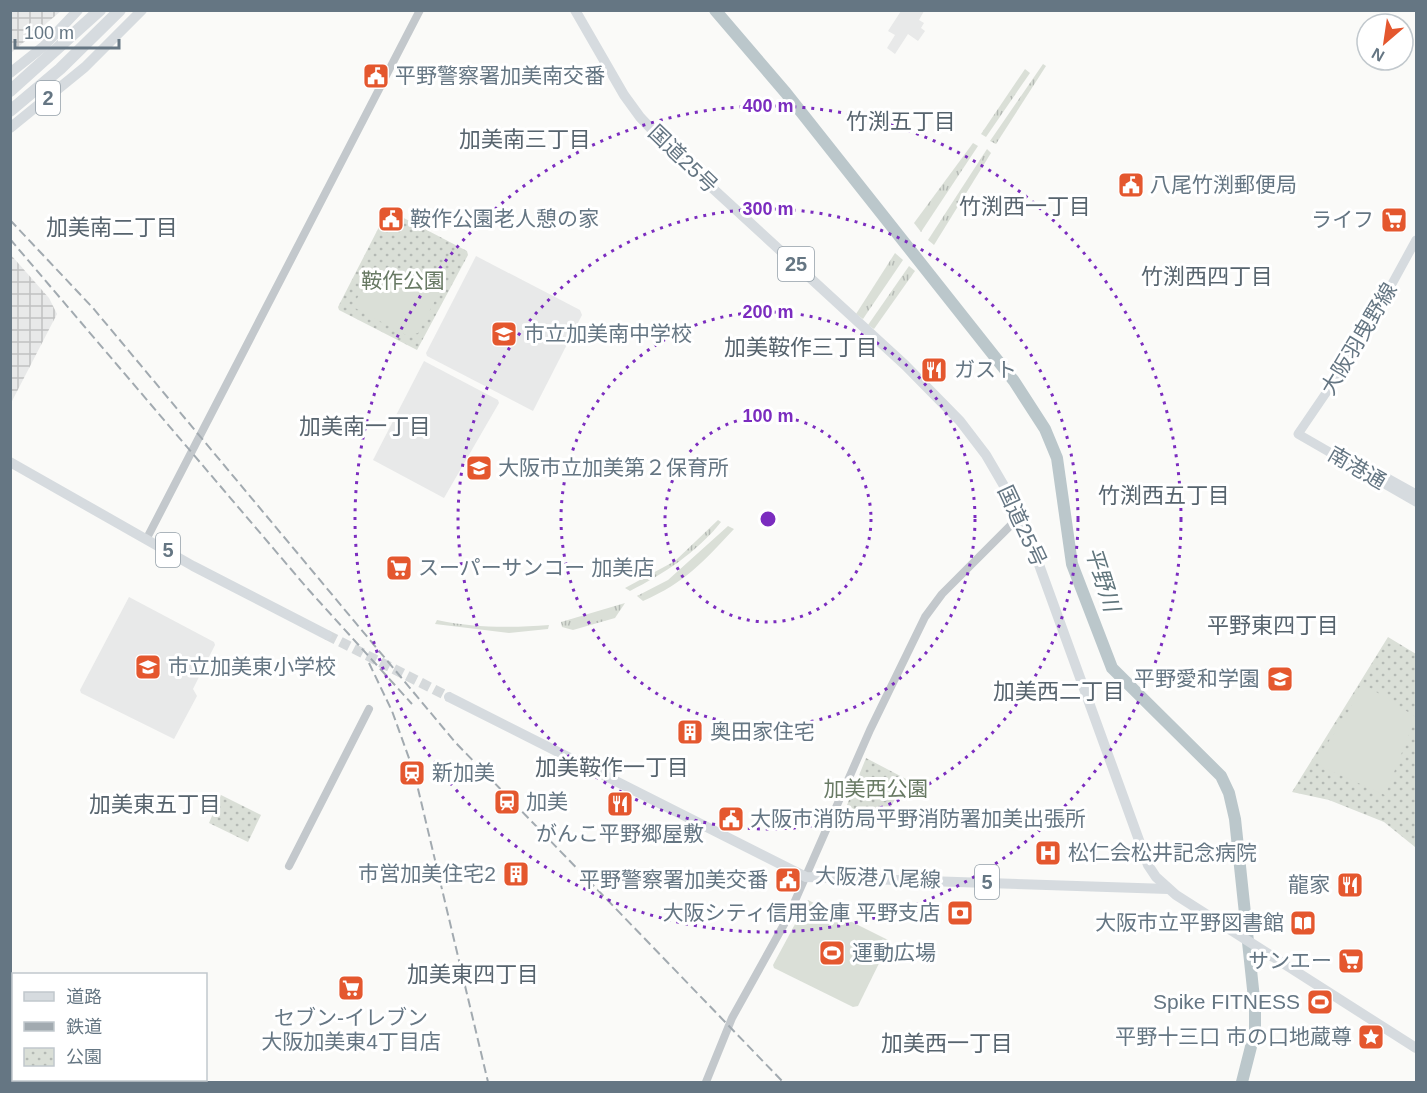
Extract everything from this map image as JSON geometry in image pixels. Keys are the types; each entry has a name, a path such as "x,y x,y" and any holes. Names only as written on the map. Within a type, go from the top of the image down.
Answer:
{"highway":[{"path":"10,92 100,10"},
{"path":"10,111 60,69 120,10"}],"main road":[{"name":"2","path":"10,73 34,54 78,10"},
{"name":"2","path":"10,130 85,67 142,10"},
{"name":"国道25号","path":"575,10 624,95 640,117 940,399 986,455 1022,516 1148,865 1156,877 1168,889 1416,1047"},
{"name":"大阪羽曳野線","path":"1300,431 1358,346 1416,240"},
{"name":"南港通","path":"1300,431 1416,494"},
{"name":"南港通","path":"1300,431 1416,502"},
{"name":"5","path":"10,462 193,566 327,635"},
{"name":"大阪港八尾線","path":"449,697 806,877 1168,889"}],"street":[{"path":"147,538 420,10"},
{"path":"706,1083 732,1018 772,947 806,877 870,730 925,617 942,594 1022,516"},
{"path":"289,866 369,709"}],"shaded area":[{"path":"11,10 61,10 61,11 11,53"},
{"path":"901,11 924,11 919,20 924,23 921,28 925,31 918,41 908,34 895,54 887,48 895,35 888,31"},
{"path":"11,255 49,298 57,314 11,403"},
{"name":"市立加美南中学校","path":"476,256 580,310 582,315 533,411 427,356 426,353"},
{"path":"424,361 498,400 499,403 444,498 373,460"},
{"name":"市立加美東小学校","path":"129,597 214,642 215,645 193,689 197,696 174,739 81,693 80,690"}],"green space":[{"path":"1043,64 1046,66 996,144 990,141"},
{"path":"1025,69 1030,73 986,137 981,134"},
{"path":"973,143 978,146 921,232 914,223"},
{"path":"987,149 991,153 934,245 928,240"},
{"name":"鞍作公園","path":"398,215 467,251 468,255 417,350 339,310 338,307 380,225 390,230"},
{"path":"895,253 903,260 863,319 856,314"},
{"path":"909,266 915,271 874,329 868,325"},
{"path":"405,270 425,274 443,285 418,333 408,336 353,307 361,292 373,280 388,273"},
{"path":"718,520 721,522 711,533 679,561 630,591 625,588 675,561"},
{"path":"728,526 734,529 683,579 643,601 637,596 668,580"},
{"path":"625,603 615,618 573,630 562,627 561,622"},
{"path":"437,620 492,627 549,625 548,629 509,633 435,624"},
{"path":"1388,637 1416,654 1415,847 1384,822 1329,800 1292,792"},
{"path":"1362,683 1416,717 1385,795 1322,767 1319,756 1352,706 1349,704"},
{"name":"加美西公園","path":"866,758 906,779 887,814 879,810 873,820 847,805"},
{"path":"221,795 261,815 248,842 209,823"},
{"name":"運動広場","path":"808,900 890,941 858,1006 853,1007 774,968 773,965"}],"waterway":[{"name":"平野川","path":"715,10 786,93 1014,381 1045,429 1057,458 1072,564 1112,668 1221,776 1229,793 1235,819 1255,1008 1255,1031 1242,1082"}],"tunnel":[{"path":"327,635 449,697"}],"railway":[{"path":"10,220 93,308 455,742 783,1082"},
{"path":"10,239 307,588 412,704"},
{"path":"369,663 392,711 414,772 488,1082"}],"place":[{"name":"平野警察署加美南交番","path":"376,76"},
{"name":"八尾竹渕郵便局","path":"1131,185"},
{"name":"鞍作公園老人憩の家","path":"391,219"},
{"name":"ライフ","path":"1394,220"},
{"name":"市立加美南中学校","path":"504,334"},
{"name":"ガスト","path":"934,370"},
{"name":"大阪市立加美第２保育所","path":"479,468"},
{"name":"スーパーサンコー 加美店","path":"399,568"},
{"name":"市立加美東小学校","path":"148,667"},
{"name":"平野愛和学園","path":"1280,679"},
{"name":"奥田家住宅","path":"690,732"},
{"name":"新加美","path":"412,773"},
{"name":"加美","path":"507,802"},
{"name":"がんこ平野郷屋敷","path":"620,804"},
{"name":"大阪市消防局平野消防署加美出張所","path":"731,819"},
{"name":"松仁会松井記念病院","path":"1048,853"},
{"name":"市営加美住宅2","path":"516,874"},
{"name":"平野警察署加美交番","path":"788,880"},
{"name":"龍家","path":"1350,885"},
{"name":"大阪シティ信用金庫 平野支店","path":"960,913"},
{"name":"大阪市立平野図書館","path":"1303,923"},
{"name":"運動広場","path":"832,953"},
{"name":"サンエー","path":"1351,961"},
{"name":"セブン-イレブン 大阪加美東4丁目店","path":"351,988"},
{"name":"Spike FITNESS","path":"1320,1002"},
{"name":"平野十三口 市の口地蔵尊","path":"1371,1037"}],"district":[{"name":"竹渕五丁目","path":"901,121"},
{"name":"加美南三丁目","path":"525,139"},
{"name":"竹渕西一丁目","path":"1025,206"},
{"name":"加美南二丁目","path":"112,227"},
{"name":"竹渕西四丁目","path":"1207,276"},
{"name":"加美鞍作三丁目","path":"801,347"},
{"name":"加美南一丁目","path":"365,426"},
{"name":"竹渕西五丁目","path":"1164,495"},
{"name":"平野東四丁目","path":"1273,625"},
{"name":"加美西二丁目","path":"1059,691"},
{"name":"加美鞍作一丁目","path":"612,767"},
{"name":"加美東五丁目","path":"155,804"},
{"name":"加美東四丁目","path":"473,974"},
{"name":"加美西一丁目","path":"947,1043"}]}
